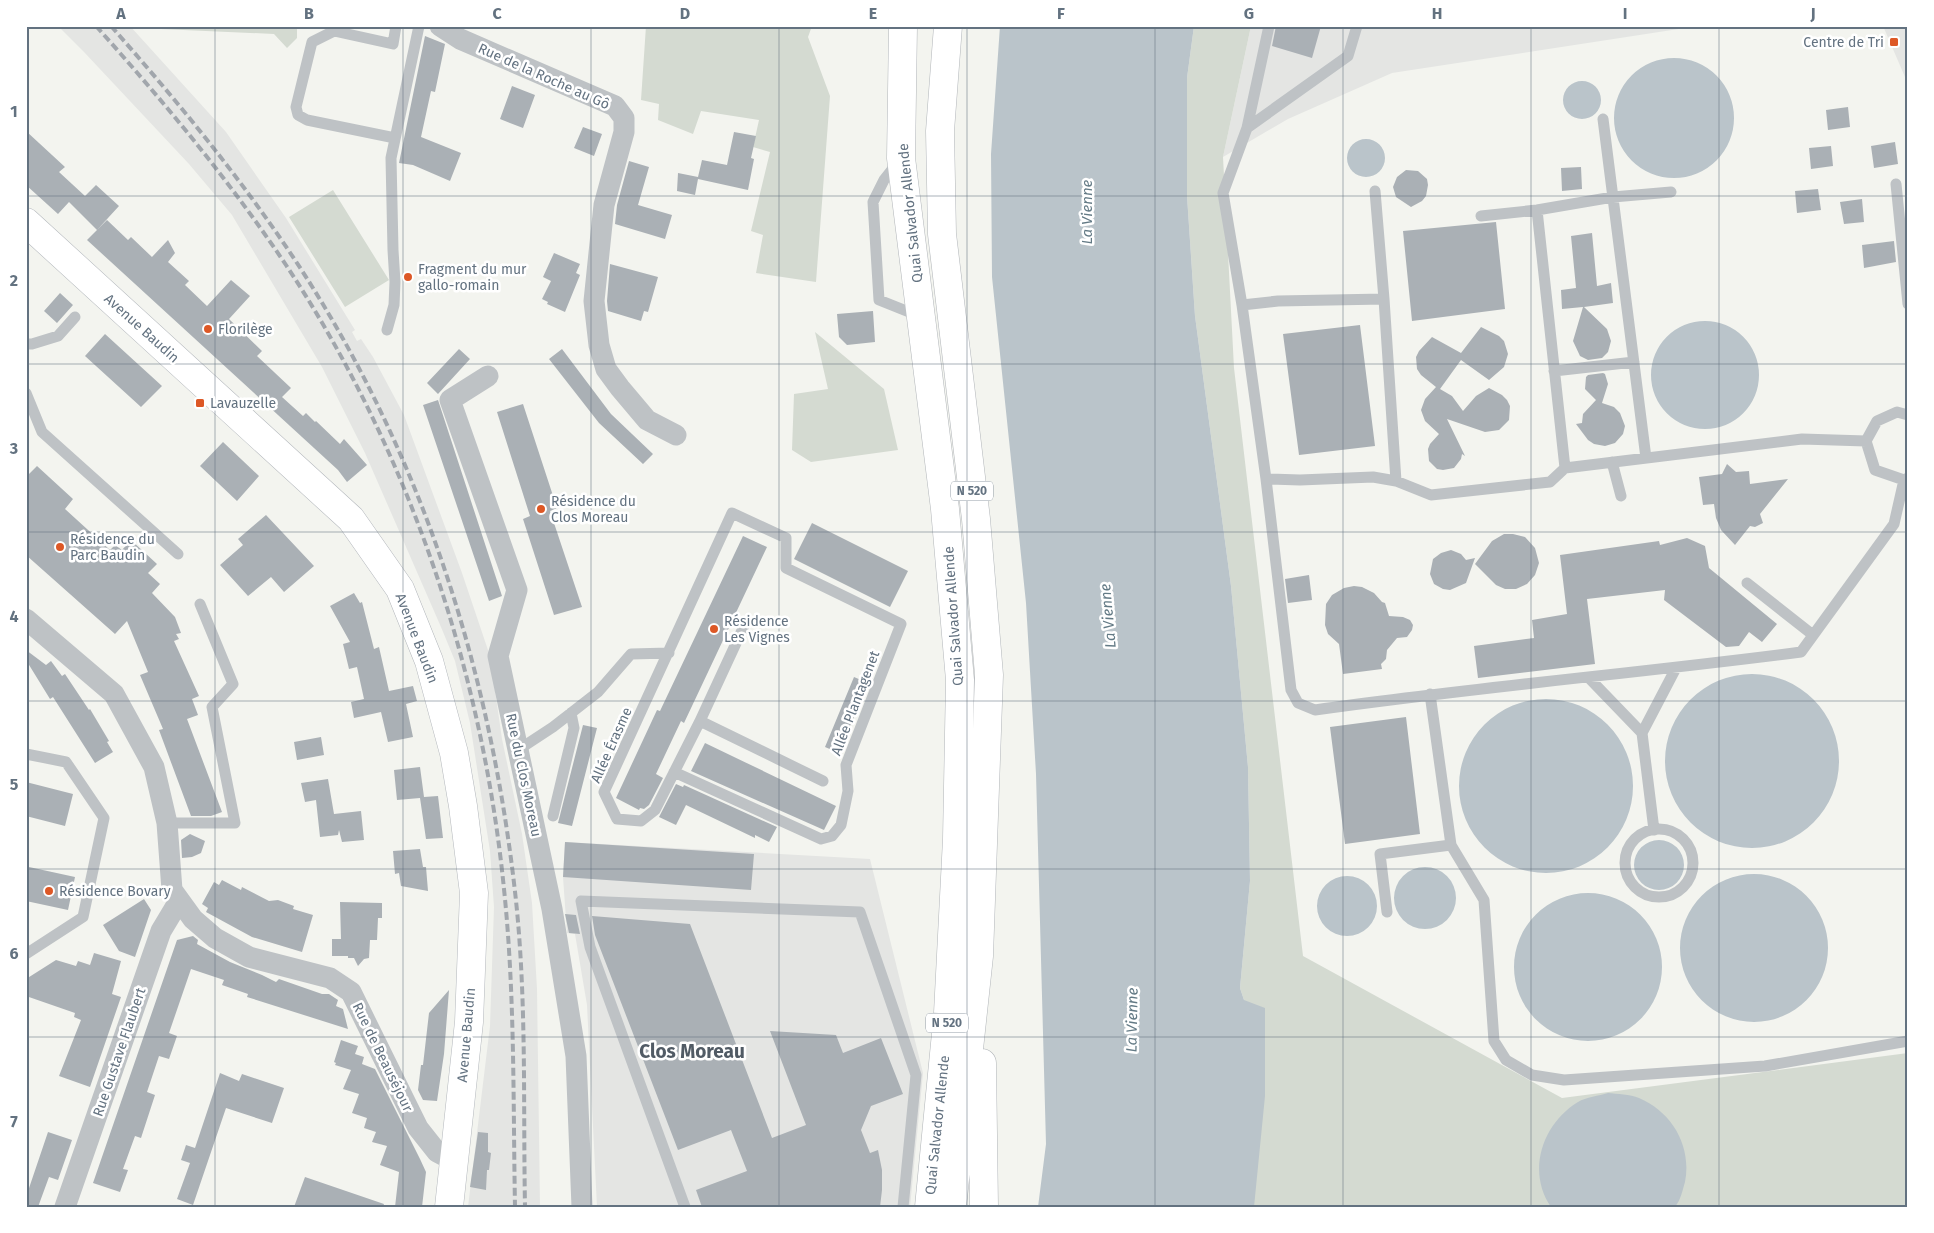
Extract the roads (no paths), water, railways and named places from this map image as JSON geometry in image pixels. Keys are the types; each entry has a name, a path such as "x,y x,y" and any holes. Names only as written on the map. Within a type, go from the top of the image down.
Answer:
{"main road":[{"name":"Quai Salvador Allende","path":"903,26 901,158 945,509 960,680 957,839 948,1013 929,1207"},
{"name":"Quai Salvador Allende","path":"948,26 940,131 942,234 976,519 989,675 979,956 952,1207"},
{"name":"Avenue Baudin","path":"26,222 351,520 400,589 429,662 454,753 474,893 469,1022 449,1207"},
{"path":"979,956 984,1207"}],"street":[{"name":"Rue de la Roche au Gô","path":"440,26 460,38 615,106 624,118 624,132 604,205 594,301 599,345 606,369 647,420 676,435"},
{"name":"Rue du Clos Moreau","path":"488,376 450,400 517,590 498,656 552,909 576,1056 582,1207"},
{"name":"Rue de Beauséjour","path":"26,619 114,694 154,767 167,823 172,890 193,920 214,938 240,952 330,978 351,992 418,1128 437,1152 454,1162"},
{"name":"Rue Gustave Flaubert","path":"65,1207 161,931 179,901"}],"lane":[{"path":"393,44 396,26"},
{"path":"387,330 394,306 396,282 393,250 391,158 419,26"},
{"path":"1269,26 1247,128 1223,193 1242,305 1266,479 1291,690 1298,703 1316,710 1430,694 1676,668 1801,652 1894,524 1906,479 1875,470 1866,441 1877,421 1897,412 1908,415"},
{"path":"1247,128 1348,56 1357,26"},
{"path":"394,138 307,120 298,115 296,107 312,42 334,31 413,50"},
{"path":"1603,119 1646,458"},
{"path":"901,158 884,180 873,202 879,300 904,308 922,317"},
{"path":"1896,184 1908,304"},
{"path":"1375,191 1396,481"},
{"path":"1481,216 1537,210 1612,197 1671,192"},
{"path":"1537,210 1565,468"},
{"path":"1242,305 1278,301 1384,300"},
{"path":"26,344 58,336 75,317"},
{"path":"1554,371 1634,362"},
{"path":"26,393 42,432 178,554"},
{"path":"1266,479 1300,480 1373,477 1396,481 1431,494 1550,482 1565,468 1802,438 1866,441"},
{"path":"1612,462 1621,496"},
{"name":"Allée Érasme","path":"732,513 604,792 617,819 641,821 655,810 700,721 744,626"},
{"name":"Allée Plantagenet","path":"674,772 821,839 832,836 841,825 848,791 846,765 901,624 786,568 786,538 732,513"},
{"path":"1747,583 1814,635"},
{"path":"167,823 235,823 212,707 233,684 200,604"},
{"path":"518,750 598,692 631,654 669,653"},
{"path":"1654,830 1642,733 1676,668"},
{"path":"1588,677 1642,733"},
{"path":"1430,694 1451,845 1484,900 1494,1041 1506,1060 1532,1075 1564,1080 1766,1066 1908,1042"},
{"path":"553,816 574,728 571,713"},
{"path":"700,721 823,781"},
{"path":"26,754 66,762 104,818 83,917 26,954"},
{"path":"1654,830 1666,830 1681,839 1691,853 1692,865 1690,876 1683,886 1674,893 1663,897 1651,896 1640,892 1632,884 1626,873 1625,861 1628,850 1634,840 1643,833 1654,830"},
{"path":"1387,912 1380,854 1451,845"},
{"path":"685,1207 590,947 581,901 860,912 916,1075 903,1207"}],"water":[{"name":"La Vienne","path":"1000,26 1194,26 1187,78 1187,196 1195,316 1231,586 1248,767 1250,881 1240,988 1244,1000 1265,1008 1265,1096 1254,1207 1038,1207 1046,1144 1036,774 1026,603 992,277 991,154"},
{"path":"1674,58 1697,62 1717,75 1730,95 1734,118 1730,141 1717,161 1697,174 1674,178 1651,174 1631,161 1618,141 1614,118 1618,95 1631,75 1651,62"},
{"path":"1582,81 1595,87 1601,100 1595,113 1582,119 1569,113 1563,100 1569,87"},
{"path":"1366,139 1373,140 1379,145 1384,151 1384,165 1379,171 1373,176 1366,177 1359,176 1353,171 1348,165 1347,158 1348,151 1353,145 1359,140"},
{"path":"1705,321 1726,325 1743,337 1755,354 1759,375 1755,396 1743,413 1726,425 1705,429 1684,425 1667,413 1655,396 1651,375 1655,354 1667,337 1684,325"},
{"path":"1752,674 1769,676 1793,684 1819,706 1829,720 1835,736 1839,761 1837,778 1829,802 1807,828 1793,838 1777,844 1752,848 1735,846 1711,838 1685,816 1675,802 1669,786 1665,761 1667,744 1675,720 1697,694 1711,684 1727,678"},
{"path":"1555,699 1579,705 1608,724 1627,753 1632,769 1632,803 1627,819 1608,848 1579,867 1563,872 1537,873 1513,867 1484,848 1465,819 1460,803 1459,777 1465,753 1484,724 1513,705 1529,700"},
{"path":"1659,840 1673,844 1680,851 1684,865 1680,879 1673,886 1659,890 1645,886 1638,879 1634,865 1638,851 1645,844"},
{"path":"1425,867 1437,870 1447,876 1453,886 1456,898 1453,910 1447,920 1437,926 1425,929 1413,926 1403,920 1397,910 1394,898 1397,886 1403,876 1413,870"},
{"path":"1754,874 1782,880 1806,896 1822,920 1828,948 1822,976 1806,1000 1782,1016 1754,1022 1726,1016 1702,1000 1686,976 1680,948 1686,920 1702,896 1726,880"},
{"path":"1341,876 1353,876 1369,884 1375,894 1377,906 1375,918 1369,928 1353,936 1341,936 1325,928 1317,912 1317,900 1325,884"},
{"path":"1588,893 1616,899 1640,915 1656,939 1662,967 1656,995 1640,1019 1616,1035 1588,1041 1560,1035 1536,1019 1520,995 1514,967 1520,939 1536,915 1560,899"},
{"path":"1608,1093 1632,1096 1651,1104 1670,1121 1677,1132 1682,1143 1686,1169 1685,1182 1675,1207 1551,1207 1544,1193 1539,1163 1547,1135 1566,1111 1578,1102"}],"railway":[{"path":"96,26 195,142 242,202 286,265 329,336 368,409 403,485 432,564 458,643 478,725 493,807 504,889 512,1008 515,1207"},
{"path":"111,26 207,140 295,260 339,331 377,405 411,481 441,558 466,638 486,719 502,800 514,883 523,1004 525,1207"}],"place":[{"name":"Centre de Tri","path":"1894,42"},
{"name":"Fragment du mur gallo-romain","path":"408,277"},
{"name":"Florilège","path":"208,329"},
{"name":"Lavauzelle","path":"200,403"},
{"name":"Résidence du Clos Moreau","path":"541,509"},
{"name":"Résidence du Parc Baudin","path":"60,547"},
{"name":"Résidence Les Vignes","path":"714,629"},
{"name":"Résidence Bovary","path":"49,891"}],"district":[{"name":"Clos Moreau","path":"692,1051"}]}
